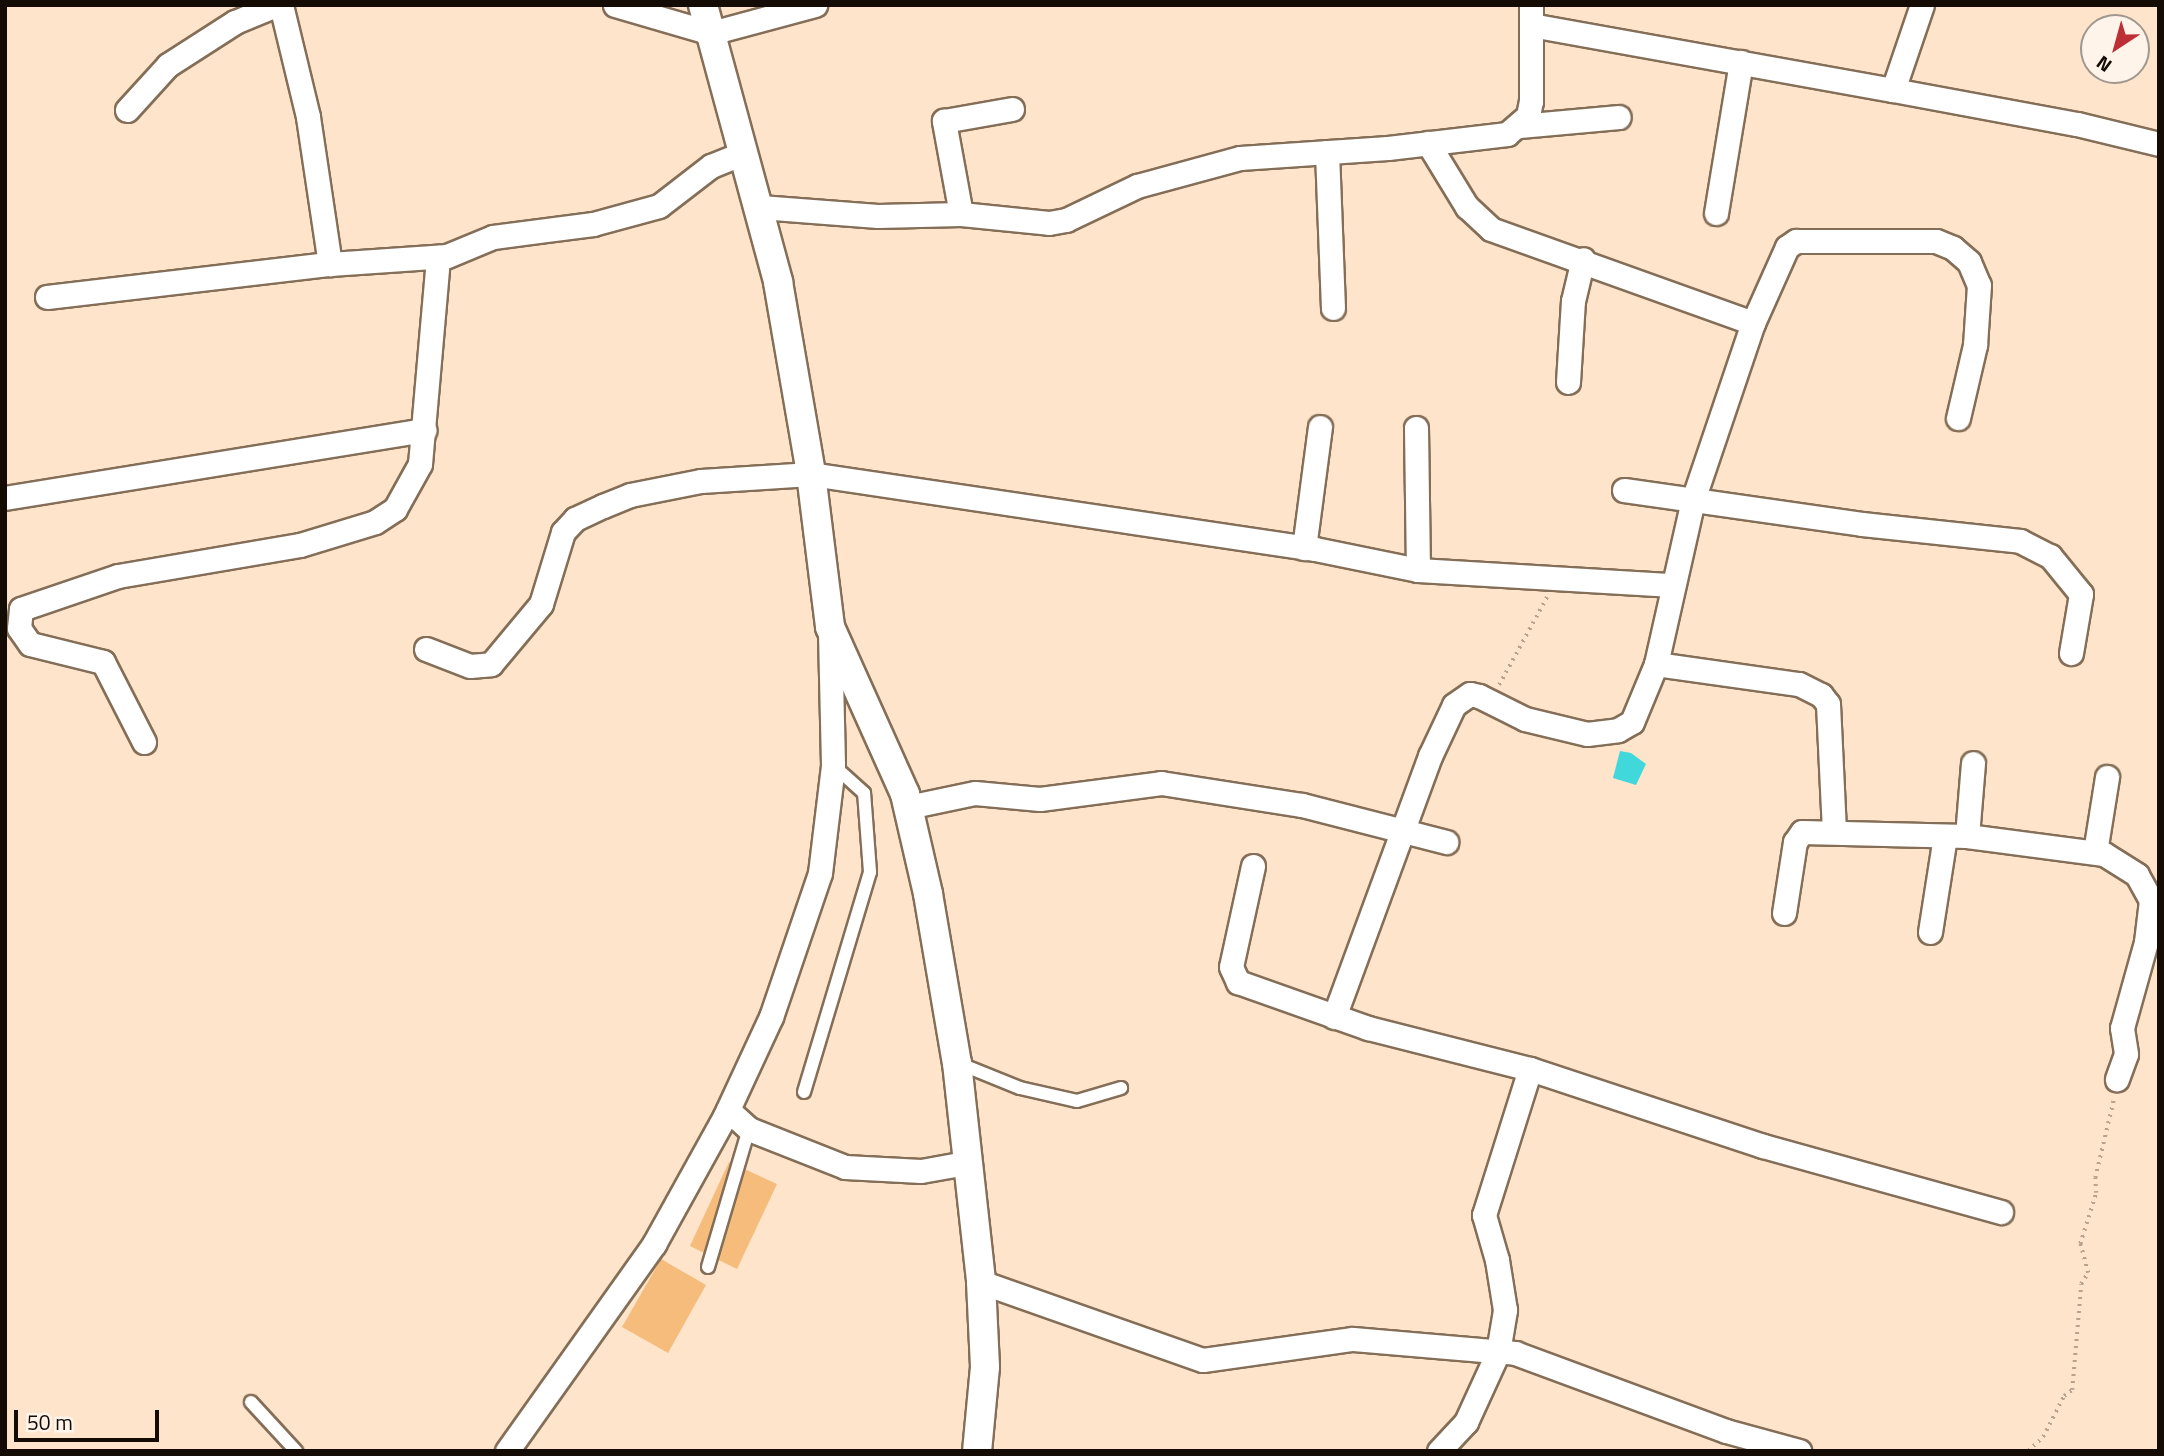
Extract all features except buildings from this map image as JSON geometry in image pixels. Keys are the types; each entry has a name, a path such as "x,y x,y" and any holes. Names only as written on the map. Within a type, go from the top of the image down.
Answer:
{"street":[{"path":"127,110 168,65 235,22 278,5 308,117 330,264"},
{"path":"615,5 711,33 815,5"},
{"path":"507,1451 654,1244 728,1110 771,1017 812,902 833,765 830,627 811,474 778,282 760,207 703,5"},
{"path":"1893,90 1922,5"},
{"path":"1520,126 1531,101 1531,15 1741,62 2159,144"},
{"path":"1716,213 1741,62"},
{"path":"961,214 944,121 1012,109"},
{"path":"760,207 878,216 961,214 1030,223 1066,220 1138,186 1191,169 1240,158 1428,143 1507,134 1520,126 1619,117"},
{"path":"1428,143 1455,190 1479,220 1491,229 1583,259 1629,281 1753,323"},
{"path":"1327,152 1333,308"},
{"path":"47,297 330,264 438,257 493,237 593,224 659,206 711,166 743,153"},
{"path":"1334,1017 1454,705 1470,695 1479,696 1558,728 1606,733 1632,722 1656,664 1693,499 1753,323 1787,247 1796,240 1936,241 1953,247 1969,262 1979,285 1975,345 1958,418"},
{"path":"144,742 103,662 30,644 19,628 21,609 118,576 300,545 375,522 395,509 411,484 425,429 438,257"},
{"path":"1568,382 1573,301 1583,259"},
{"path":"1304,548 1320,427"},
{"path":"1416,428 1418,570"},
{"path":"5,498 425,429"},
{"path":"426,649 470,666 491,664 541,604 563,532 575,519 603,506 630,495 701,481 811,474 1304,548 1418,570 1557,576 1673,585"},
{"path":"1624,490 2020,541 2050,556 2081,594 2071,653"},
{"path":"830,627 873,715 908,807 957,1063 981,1282 985,1367 977,1451"},
{"path":"1656,664 1799,684 1821,695 1828,704 1834,829"},
{"path":"1930,932 1973,763"},
{"path":"2095,852 2107,777"},
{"path":"908,807 975,793 1040,799 1161,783 1302,805 1403,834 1446,842"},
{"path":"1784,913 1797,836 1834,829 1956,836 2095,852 2137,875 2151,900 2146,942 2122,1028 2126,1054 2117,1079"},
{"path":"1253,866 1231,967 1238,982 1334,1017 1464,1055 1530,1069 1763,1146 2001,1212"},
{"path":"1439,1451 1466,1422 1498,1352 1504,1310 1497,1260 1484,1215 1530,1069"},
{"path":"728,1110 749,1129 845,1167 921,1171 966,1163"},
{"path":"981,1282 1203,1360 1353,1339 1498,1352 1536,1360 1726,1431 1799,1451"}],"lane":[{"path":"804,1092 870,872 864,793 833,765"},
{"path":"957,1063 1020,1088 1077,1101 1121,1088"},
{"path":"708,1268 749,1129"},
{"path":"251,1402 296,1451"}],"path":[{"path":"1479,696 1495,690 1504,678 1557,576"},
{"path":"2028,1451 2043,1437 2064,1396 2072,1390 2081,1284 2088,1273 2080,1244 2096,1193 2095,1178 2117,1079"}],"shaded area":[{"path":"729,1162 777,1184 737,1269 690,1246"},
{"path":"661,1259 706,1285 668,1353 622,1327"}],"water":[{"path":"1620,751 1631,753 1646,764 1636,785 1613,778"}]}
